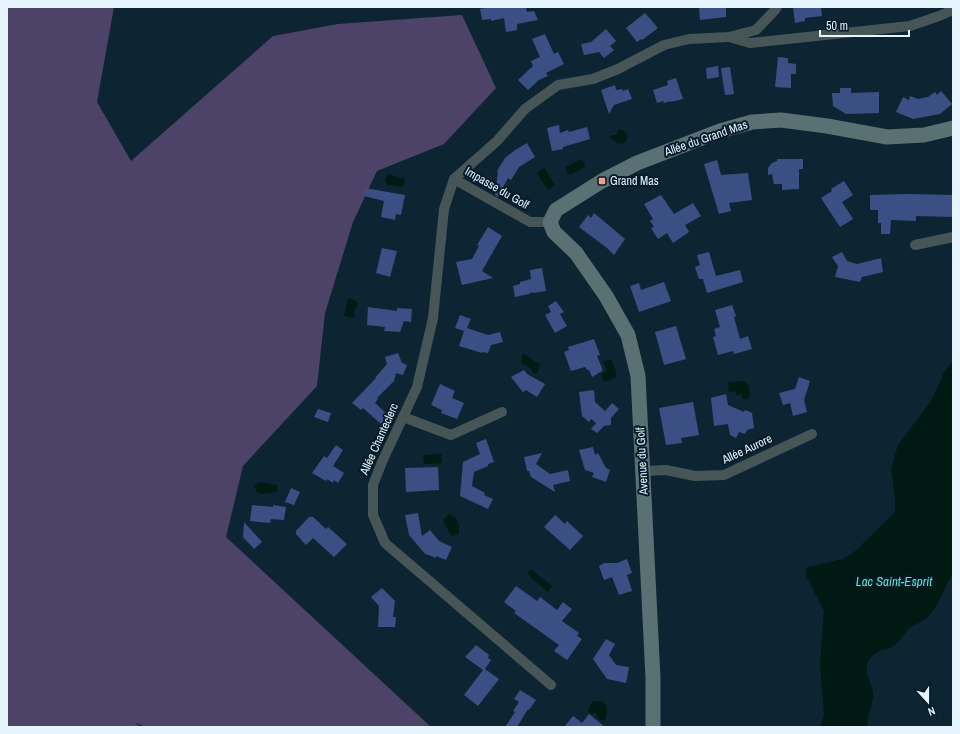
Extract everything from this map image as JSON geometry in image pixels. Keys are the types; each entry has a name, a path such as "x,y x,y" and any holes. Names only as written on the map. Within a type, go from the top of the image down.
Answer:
{"street":[{"path":"454,179 497,141 525,109 558,85 593,79 618,69 664,44 689,39 729,37 756,30 777,7"},
{"path":"729,37 750,44 910,26 953,10"},
{"name":"Allée du Grand Mas","path":"550,222 556,210 602,181 637,163 720,131 752,122 781,120 828,126 887,137 924,135 953,128"},
{"name":"Impasse du Golf","path":"454,179 530,222 550,222"},
{"name":"Allée Chanteclerc","path":"454,179 444,209 433,318 417,387 382,462 373,485 373,515 384,543 552,685"},
{"name":"Avenue du Golf","path":"550,222 554,232 576,252 606,296 628,335 638,376 653,678 653,727"},
{"path":"915,245 953,237"},
{"path":"403,417 451,434 502,412"},
{"name":"Allée Aurore","path":"643,471 666,470 695,476 724,475 812,434"}],"shaded area":[{"path":"7,7 114,7 97,102 131,161 273,36 338,24 462,15 496,88 444,144 377,171 353,222 325,313 317,386 243,466 226,537 431,727 145,727 134,722 141,727 7,727"}],"water":[{"path":"618,129 624,131 628,137 622,144 617,143 610,138 611,135 616,135"},
{"path":"580,159 584,162 585,167 570,175 566,171 566,167"},
{"path":"544,168 555,185 548,190 537,173"},
{"path":"388,174 405,179 404,185 401,187 387,185 385,181"},
{"path":"348,299 354,300 358,305 355,308 354,318 344,316"},
{"path":"523,353 540,365 537,374 533,373 532,370 521,362"},
{"path":"611,359 616,372 616,377 604,382 601,375 607,370 603,362"},
{"name":"Lac Saint-Esprit","path":"953,361 953,573 932,613 927,618 911,627 895,645 874,654 868,662 867,674 873,690 873,698 867,727 820,727 824,715 820,664 824,611 806,575 806,569 808,567 843,559 853,553 895,512 895,498 891,469 898,445 931,401 945,371"},
{"path":"743,381 749,386 750,396 748,399 743,399 741,394 737,396 736,391 729,392 728,382"},
{"path":"441,454 442,463 424,464 423,455"},
{"path":"259,482 277,485 277,492 260,494 256,492 255,486"},
{"path":"450,513 451,516 455,517 459,525 459,534 452,536 444,523 444,519"},
{"path":"531,569 552,586 548,592 527,574"},
{"path":"594,701 605,703 607,711 605,720 599,719 596,713 592,714 588,711 590,705"}],"building":[{"path":"490,7 526,7 527,12 534,11 538,20 517,24 517,30 506,32 504,18 491,21 491,19 482,20 480,9"},
{"path":"699,7 726,7 726,17 700,20"},
{"path":"793,7 821,7 822,16 805,18 805,21 795,23"},
{"path":"645,13 658,28 637,42 626,28"},
{"path":"606,29 616,41 610,46 614,50 604,58 599,52 584,55 581,44 591,42"},
{"path":"545,34 554,54 558,52 564,64 546,73 548,76 539,80 528,90 518,80 533,66 531,61 540,57 532,39"},
{"path":"778,57 788,58 788,63 796,64 796,74 791,74 791,88 775,87"},
{"path":"718,66 719,77 707,79 706,68"},
{"path":"730,67 734,94 725,95 721,68"},
{"path":"676,78 683,99 657,103 653,90 668,85 667,81"},
{"path":"615,85 616,90 622,89 623,91 628,89 632,99 614,105 609,114 601,90"},
{"path":"840,88 851,88 851,93 879,92 879,113 846,114 833,106 832,93 840,93"},
{"path":"941,91 952,104 940,114 913,119 896,112 903,97 909,100 910,96 918,99 928,97 935,92 937,95"},
{"path":"559,125 560,133 587,127 590,139 563,147 563,149 552,151 547,128"},
{"path":"527,143 535,157 519,167 511,180 508,178 498,197 495,195 497,171 505,158"},
{"path":"777,159 803,159 803,169 799,169 799,189 782,190 782,184 774,184 772,174 768,175 768,168 772,163 777,161"},
{"path":"717,160 721,175 748,173 752,200 729,203 731,211 719,214 704,164"},
{"path":"844,181 853,195 842,202 853,219 840,227 821,198 832,191 831,189"},
{"path":"365,188 405,195 401,215 396,214 395,220 381,217 384,201 364,196"},
{"path":"661,195 674,214 693,203 701,216 685,225 689,232 673,243 667,233 658,239 651,228 654,227 650,221 653,219 644,204"},
{"path":"870,195 953,195 953,217 916,216 916,221 891,220 890,234 881,234 881,223 878,223 878,210 870,210"},
{"path":"594,213 625,239 614,255 579,227 588,215 591,218"},
{"path":"488,227 502,236 482,271 493,278 462,285 456,262 472,259 479,246 477,245"},
{"path":"382,248 397,251 390,277 376,273"},
{"path":"709,252 716,276 740,270 743,282 707,293 703,279 699,279 695,267 700,265 697,255"},
{"path":"842,252 847,261 857,264 881,258 883,272 862,277 860,282 835,277 838,266 832,257"},
{"path":"542,268 546,291 532,292 515,297 513,286 531,279 530,270"},
{"path":"664,282 671,301 639,312 630,286 639,283 641,290"},
{"path":"556,301 564,312 560,314 567,326 555,333 545,315 551,312 548,306"},
{"path":"732,305 736,316 734,317 740,339 748,336 752,349 734,354 733,351 718,355 713,337 716,336 714,329 720,327 715,310"},
{"path":"368,307 397,311 397,308 412,309 411,322 404,321 400,332 384,331 385,327 367,325"},
{"path":"460,315 471,319 467,328 488,335 500,332 503,342 491,345 488,353 482,353 459,346 464,331 455,328"},
{"path":"676,326 686,359 664,365 655,332"},
{"path":"594,339 600,355 597,356 602,371 592,377 589,370 585,367 571,371 564,352 569,350 568,347"},
{"path":"398,353 402,363 407,365 403,375 396,373 394,381 377,398 378,399 375,403 389,416 381,424 363,408 361,410 352,403 387,364 385,357"},
{"path":"524,370 527,374 545,384 537,397 526,390 523,392 511,377"},
{"path":"799,377 810,381 804,400 807,412 793,416 790,403 783,405 779,393 795,389"},
{"path":"440,384 455,391 452,398 464,403 457,419 441,413 442,410 431,405"},
{"path":"594,390 595,402 605,411 612,403 619,409 611,418 611,425 604,426 597,433 591,429 596,423 591,419 589,422 582,416 579,392"},
{"path":"726,394 728,405 744,412 745,410 752,413 754,428 747,430 745,434 739,432 736,438 730,435 728,424 714,426 711,398"},
{"path":"693,402 699,435 681,438 682,443 666,445 659,408"},
{"path":"318,409 331,413 328,422 314,417"},
{"path":"486,439 494,462 474,472 472,486 485,493 484,495 493,499 488,509 460,496 463,462 480,454 476,443"},
{"path":"336,445 343,450 333,466 344,473 338,483 334,480 333,483 327,479 326,481 312,473 324,456 327,458"},
{"path":"593,447 595,455 598,453 606,468 610,470 606,482 592,477 594,473 585,470 579,450"},
{"path":"542,453 536,464 550,474 568,470 570,481 553,485 555,492 531,477 529,471 527,471 524,457"},
{"path":"438,467 439,490 406,492 405,468"},
{"path":"291,488 300,492 294,505 285,502"},
{"path":"252,505 273,507 273,505 286,507 284,520 271,519 270,523 250,521"},
{"path":"418,513 422,536 430,530 439,541 452,547 446,560 436,556 436,558 426,555 409,535 405,515"},
{"path":"555,515 565,524 567,521 583,536 570,550 544,527"},
{"path":"309,517 313,517 326,529 328,527 347,544 334,557 313,538 306,545 296,534 296,531"},
{"path":"244,522 262,542 254,549 243,537"},
{"path":"627,559 632,573 627,575 632,591 619,595 612,577 604,580 599,566 604,563 617,563"},
{"path":"516,586 537,601 540,597 557,610 563,602 572,609 562,621 579,633 577,636 582,639 567,660 554,651 559,645 514,613 516,611 504,602"},
{"path":"382,588 395,601 393,617 396,617 395,627 378,627 379,606 371,597"},
{"path":"606,639 615,644 609,655 616,665 629,667 626,683 607,679 593,659"},
{"path":"476,645 489,655 488,658 491,660 485,669 499,679 478,706 464,695 483,670 465,657"},
{"path":"520,690 536,700 529,710 528,709 517,727 505,727 515,712 513,711 519,702 514,699"},
{"path":"589,714 605,727 564,727 573,716 582,723"}],"place":[{"name":"Grand Mas","path":"602,181"}]}
